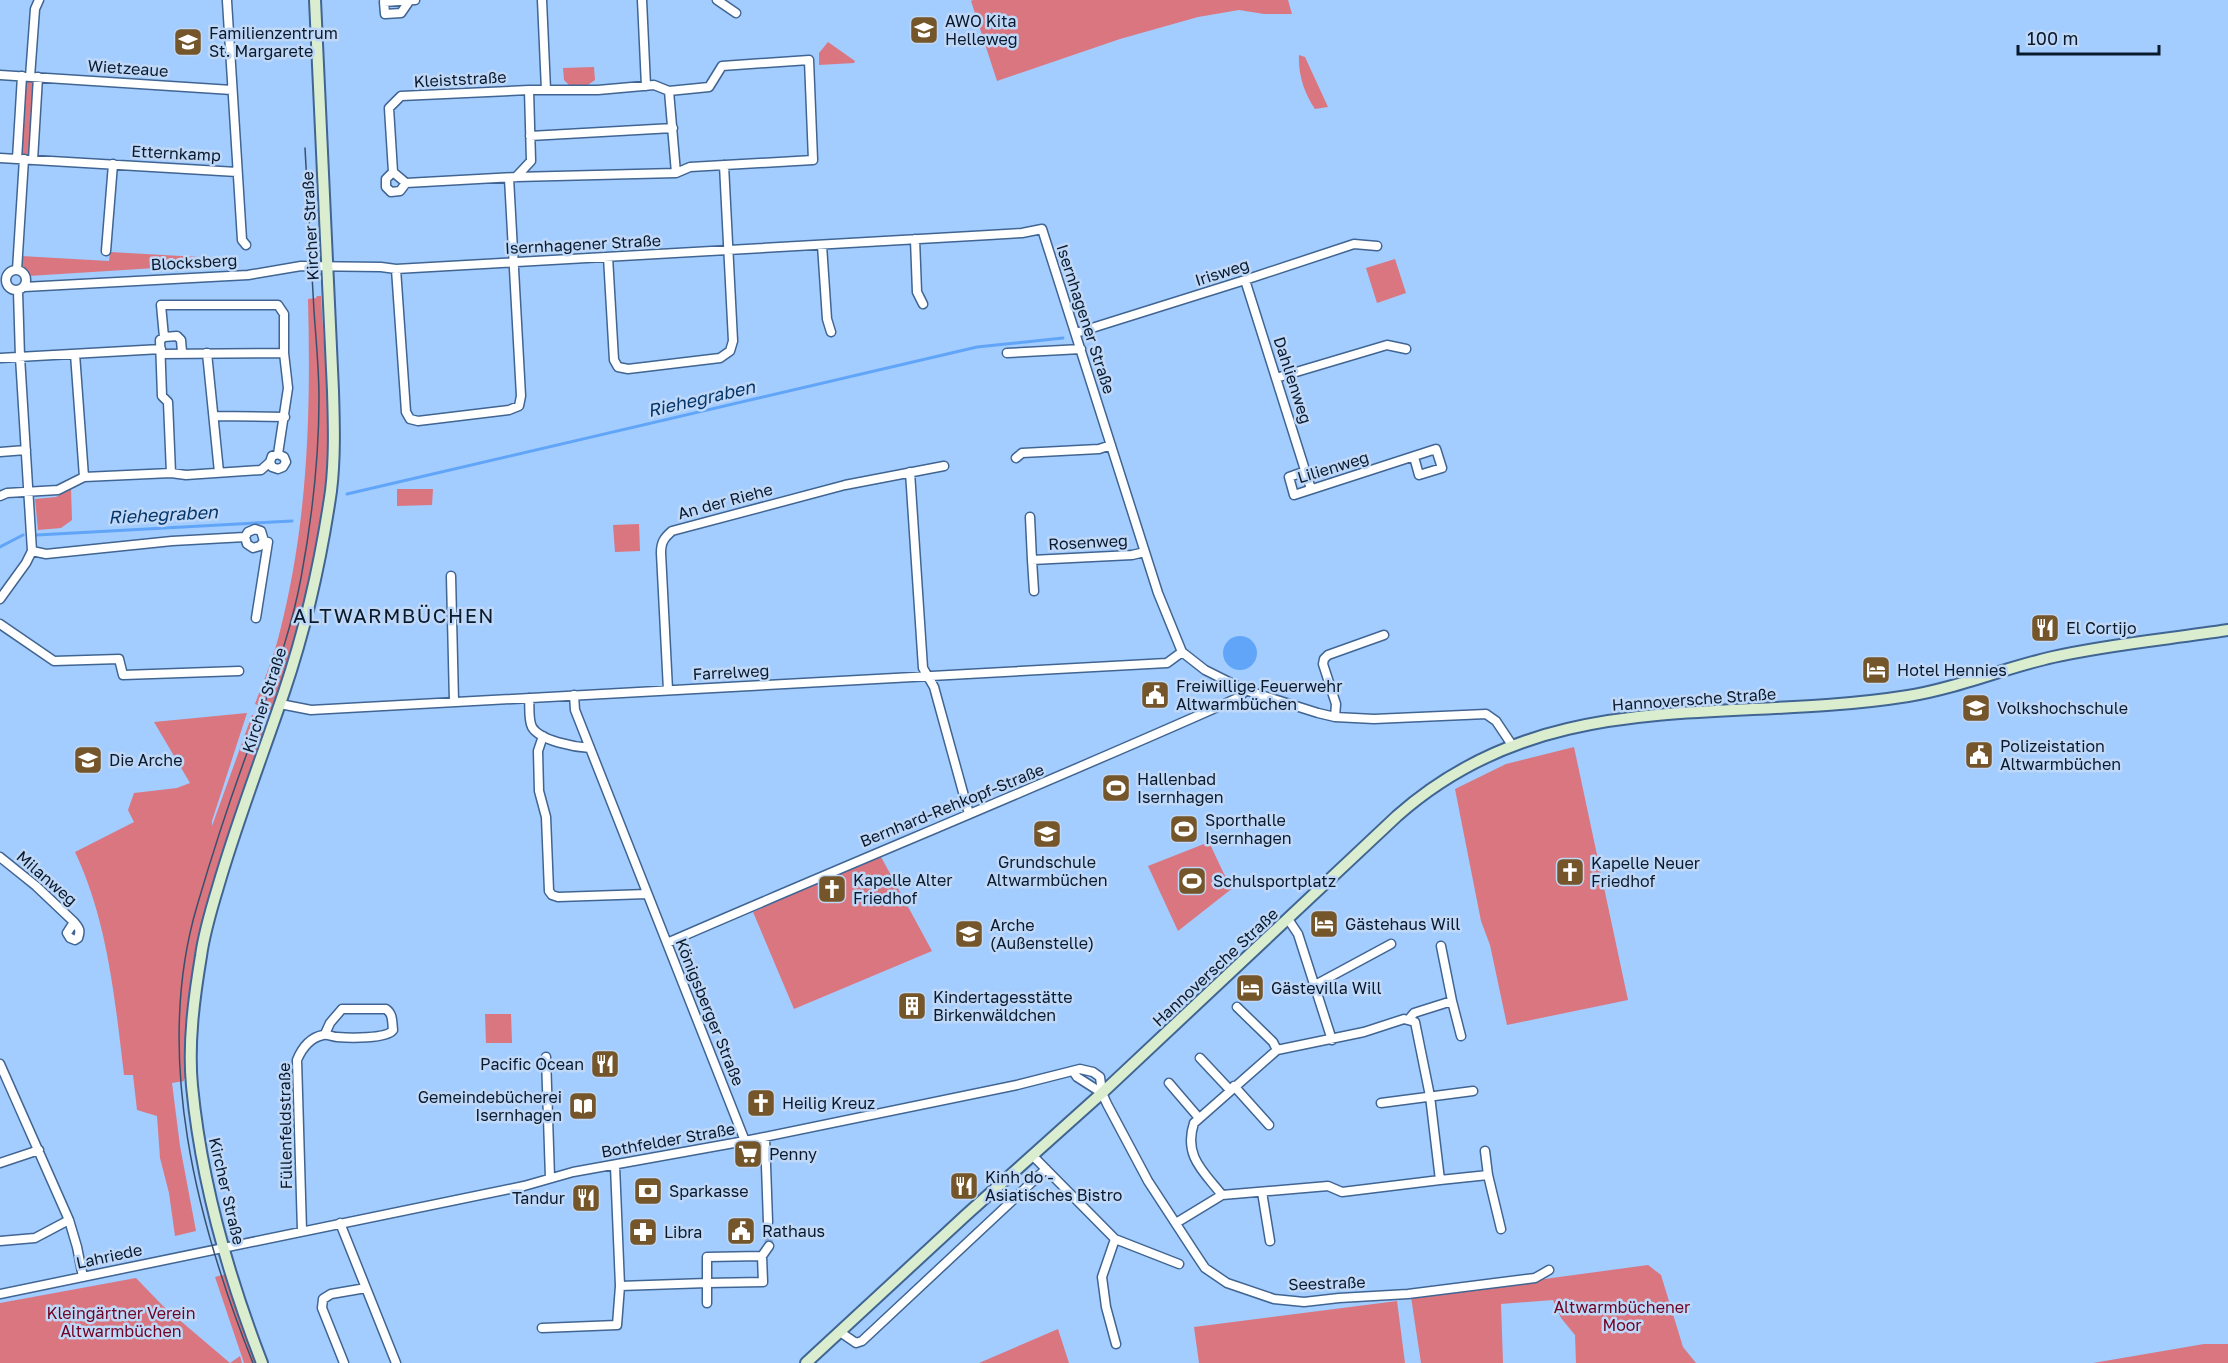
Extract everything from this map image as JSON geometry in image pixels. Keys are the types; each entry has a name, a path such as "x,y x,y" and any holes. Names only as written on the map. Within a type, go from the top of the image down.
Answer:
{"main road":[{"name":"Kircher Straße","path":"262,1363 238,1298 224,1248 199,1135 192,1084 192,1038 201,953 224,866 280,704 314,586 331,490 334,442 333,391 315,0"},
{"name":"Hannoversche Straße","path":"806,1363 1102,1093 1407,807 1464,768 1512,745 1577,725 1638,716 1873,701 1949,687 2052,657 2228,630"}],"street":[{"path":"17,270 34,9 39,0"},
{"path":"542,0 546,90"},
{"path":"717,0 736,13"},
{"path":"226,1 242,240 246,245"},
{"path":"644,2 646,86"},
{"name":"Kleiststraße","path":"810,60 813,160 690,167 676,173 512,177 406,183 400,191 391,192 386,187 386,179 393,172 389,108 401,96 529,90 598,90 646,86 654,85 669,91 709,87 722,66 810,60"},
{"name":"Wietzeaue","path":"0,75 232,90"},
{"path":"25,159 30,77"},
{"path":"396,269 406,412 410,419 418,421 509,410 519,406 521,396 513,263 512,177 531,161 529,90"},
{"path":"669,91 676,173"},
{"path":"530,136 673,128"},
{"name":"Etternkamp","path":"0,158 237,172"},
{"name":"Etternkamp","path":"106,251 113,164"},
{"path":"608,257 614,360 618,367 628,369 720,358 730,351 733,341 724,165"},
{"path":"393,172 406,183"},
{"name":"Isernhagener Straße","path":"327,267 396,269 728,252 1022,233 1042,229 1145,552 1171,629 1182,652 1205,670 1245,690 1335,717 1374,719 1486,714 1496,721 1512,745"},
{"path":"915,239 917,292 923,304"},
{"name":"Irisweg","path":"1076,333 1354,244 1377,246"},
{"path":"822,245 826,319 831,332"},
{"name":"Blocksberg","path":"61,283 26,277 17,270 3,278 4,287 21,289 61,283 248,275 301,266 327,267"},
{"path":"0,599 32,551 20,357 21,289 26,277"},
{"name":"Dahlienweg","path":"1245,280 1311,489"},
{"path":"164,337 161,305 278,305 284,314 284,353 288,388 278,454"},
{"path":"171,473 168,402 162,396 160,340 164,337 177,336 181,340 182,352"},
{"path":"1276,378 1387,345 1406,349"},
{"path":"1007,353 1080,349"},
{"path":"0,358 161,351 230,355 284,353"},
{"path":"207,353 219,472"},
{"path":"75,354 84,477"},
{"path":"214,416 285,417"},
{"path":"1016,458 1022,453 1099,449 1111,445"},
{"path":"0,452 26,450"},
{"path":"0,496 7,493 58,490 84,477 171,473 186,475 261,470 270,462 272,456 278,454 284,457 286,462 284,467 278,470 272,467 270,462"},
{"name":"Lilienweg","path":"1306,471 1289,477 1294,495 1414,457"},
{"name":"An der Riehe","path":"668,690 661,543 672,531 845,485 944,466"},
{"path":"910,472 922,668 934,687 969,814"},
{"name":"Rosenweg","path":"1030,517 1034,591"},
{"path":"256,618 268,542 264,541 261,531 255,529 248,532 245,537 247,544 253,548 260,546 264,541"},
{"path":"32,551 46,554 172,541 245,537"},
{"name":"Rosenweg","path":"1032,560 1132,555 1145,552"},
{"path":"451,576 454,702"},
{"path":"0,624 54,661 119,659 123,675 239,671"},
{"path":"1335,717 1336,704 1323,664 1324,659 1328,655 1384,635"},
{"name":"Farrelweg","path":"280,704 311,710 1167,663 1182,652"},
{"name":"Bernhard-Rehkopf-Straße","path":"667,943 885,848 1069,774 1240,698 1245,690"},
{"name":"Königsberger Straße","path":"574,695 575,710 745,1141"},
{"path":"530,698 531,725 543,736 573,747 590,748"},
{"path":"543,736 538,751 540,791 546,817 549,891 558,897 647,894"},
{"name":"Milanweg","path":"0,857 36,886 74,922"},
{"path":"1288,919 1298,934 1332,1040"},
{"path":"1316,985 1391,944"},
{"path":"1441,946 1461,1036"},
{"path":"1409,1019 1414,1013 1452,1001"},
{"path":"1237,1007 1273,1042 1277,1050"},
{"name":"Füllenfeldstraße","path":"302,1231 297,1060 301,1049 312,1039 325,1034 336,1037 386,1036 393,1030 392,1017 386,1008 342,1010 330,1023 325,1034"},
{"path":"1222,1195 1194,1159 1191,1151 1192,1130 1199,1118 1277,1050 1332,1040 1404,1019 1415,1022 1430,1096 1440,1180"},
{"path":"546,1057 550,1178"},
{"path":"1200,1058 1269,1125"},
{"path":"0,1064 69,1220 83,1277"},
{"name":"Bothfelder Straße","path":"224,1248 524,1186 573,1172 765,1137 1017,1085 1072,1071 1077,1077 1102,1093"},
{"path":"1169,1083 1199,1118"},
{"path":"1381,1103 1473,1090"},
{"name":"Seestraße","path":"1102,1093 1148,1181 1205,1268 1227,1283 1274,1299 1304,1302 1407,1294 1535,1278 1549,1270"},
{"path":"765,1137 768,1222"},
{"path":"0,1163 39,1150"},
{"path":"1485,1151 1488,1175 1502,1229"},
{"path":"1033,1156 1115,1239 1179,1264"},
{"path":"542,1328 617,1324 620,1286 615,1166"},
{"path":"840,1332 856,1343 862,1341 1046,1169"},
{"path":"1176,1223 1222,1195 1328,1186 1341,1192 1488,1175"},
{"path":"1262,1192 1270,1241"},
{"path":"0,1241 34,1238 69,1220"},
{"path":"340,1223 396,1363"},
{"path":"1115,1239 1102,1277 1106,1307 1116,1344"},
{"path":"620,1286 763,1282 762,1256 769,1246"},
{"name":"Lahriede","path":"0,1294 224,1248"},
{"path":"708,1304 708,1257 762,1256"},
{"path":"344,1363 322,1308 323,1299 331,1294 366,1288"}],"green space":[{"path":"1288,0 1292,14 1264,14 1239,10 1198,17 1120,39 997,81 971,1"},
{"path":"828,42 855,61 854,63 819,65 819,53"},
{"path":"1299,55 1305,57 1328,107 1315,109 1311,103 1301,76"},
{"path":"594,67 595,80 585,87 571,87 564,80 563,68"},
{"path":"24,79 35,79 31,157 20,156"},
{"path":"110,252 234,259 234,263 29,276 20,268 21,256 109,261"},
{"path":"1395,259 1406,293 1377,303 1366,268"},
{"path":"321,296 328,402 324,496 315,559 308,589 272,710 255,704 278,639 296,554 308,428 308,299"},
{"path":"71,489 72,520 61,528 38,530 35,499 56,497"},
{"path":"397,489 433,489 432,505 397,506"},
{"path":"639,524 640,551 615,552 613,525"},
{"path":"247,713 212,826 252,715 263,719 260,727 265,729 222,858 200,944 192,988 188,1032 188,1078 172,1083 180,1146 196,1231 175,1236 169,1193 160,1158 157,1116 137,1110 133,1075 124,1075 109,962 103,934 75,852 134,822 128,810 134,793 177,788 190,783 154,722"},
{"path":"1574,747 1628,1000 1507,1025 1490,945 1481,921 1455,789 1506,764"},
{"name":"Schulsportplatz","path":"1209,842 1224,874 1234,887 1178,931 1148,866"},
{"path":"880,855 932,951 794,1009 753,912"},
{"path":"485,1014 511,1014 512,1043 486,1043"},
{"name":"Altwarmbüchener Moor","path":"1648,1265 1661,1275 1683,1347 1696,1363 1576,1363 1575,1335 1561,1318 1553,1300 1501,1304 1503,1363 1421,1363 1411,1297"},
{"path":"226,1274 256,1363 244,1363 215,1277"},
{"name":"Kleingärtner Verein Altwarmbüchen","path":"136,1278 163,1306 230,1363 0,1363 0,1303"},
{"path":"1397,1301 1405,1363 1199,1363 1194,1327"},
{"path":"1058,1329 1069,1363 979,1363"},
{"path":"2204,1344 2228,1344 2228,1363 2093,1363"},
{"path":"240,1356 242,1363 230,1363"}],"water":[{"path":"1240,636 1252,641 1257,653 1252,665 1240,670 1228,665 1223,653 1228,641"}],"waterway":[{"name":"Riehegraben","path":"347,494 977,347 1063,338"},
{"name":"Riehegraben","path":"37,535 292,521"},
{"name":"Riehegraben","path":"0,547 23,535"}],"tunnel":[{"path":"768,1222 769,1246"}],"tram line":[{"path":"253,1363 214,1253 199,1196 188,1138 181,1079 179,1021 184,963 197,906 286,637 297,598 308,533 316,466 319,398 305,148"}],"place":[{"name":"AWO Kita Helleweg","path":"924,30"},
{"name":"Familienzentrum St. Margarete","path":"188,42"},
{"name":"El Cortijo","path":"2045,628"},
{"name":"Hotel Hennies","path":"1876,670"},
{"name":"Freiwillige Feuerwehr Altwarmbüchen","path":"1155,695"},
{"name":"Volkshochschule","path":"1976,708"},
{"name":"Polizeistation Altwarmbüchen","path":"1979,755"},
{"name":"Die Arche","path":"88,760"},
{"name":"Hallenbad Isernhagen","path":"1116,788"},
{"name":"Sporthalle Isernhagen","path":"1184,829"},
{"name":"Grundschule Altwarmbüchen","path":"1047,834"},
{"name":"Kapelle Neuer Friedhof","path":"1570,872"},
{"name":"Schulsportplatz","path":"1192,881"},
{"name":"Kapelle Alter Friedhof","path":"832,889"},
{"name":"Gästehaus Will","path":"1324,924"},
{"name":"Arche (Außenstelle)","path":"969,934"},
{"name":"Gästevilla Will","path":"1250,988"},
{"name":"Kindertagesstätte Birkenwäldchen","path":"912,1006"},
{"name":"Pacific Ocean","path":"605,1064"},
{"name":"Heilig Kreuz","path":"761,1103"},
{"name":"Gemeindebücherei Isernhagen","path":"583,1106"},
{"name":"Penny","path":"748,1154"},
{"name":"Kinh do - Asiatisches Bistro","path":"964,1186"},
{"name":"Sparkasse","path":"648,1191"},
{"name":"Tandur","path":"586,1198"},
{"name":"Rathaus","path":"741,1231"},
{"name":"Libra","path":"643,1232"}],"district":[{"name":"ALTWARMBÜCHEN","path":"394,615"}]}
